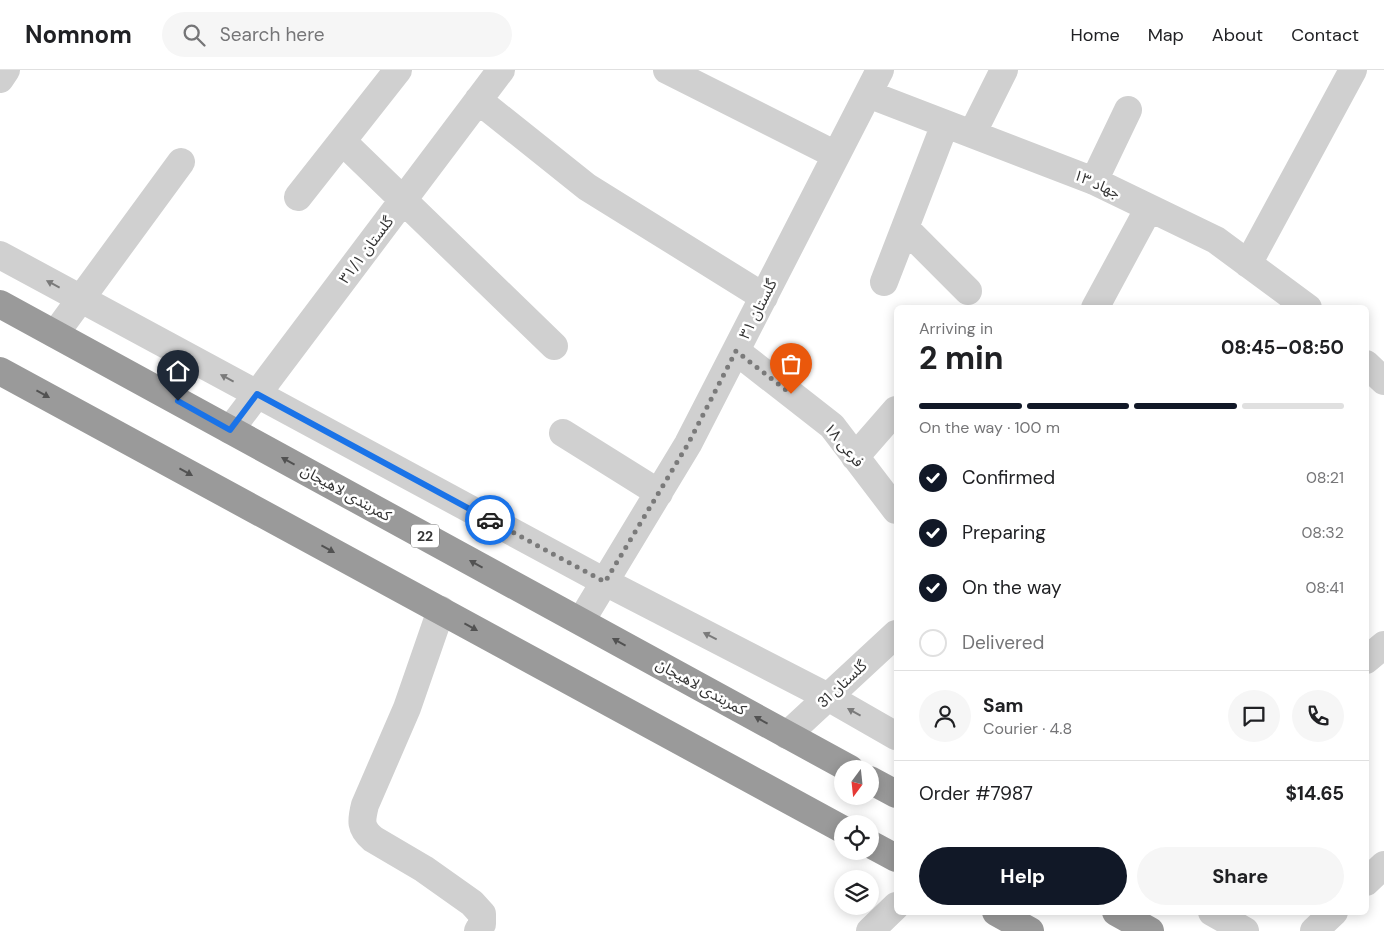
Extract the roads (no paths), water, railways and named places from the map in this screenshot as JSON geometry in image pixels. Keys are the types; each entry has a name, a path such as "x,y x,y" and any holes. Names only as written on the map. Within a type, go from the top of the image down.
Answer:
{"highway":[{"name":"کمربندی لاهیجان","path":"0,304 834,760"},
{"path":"0,371 834,825"},
{"path":"879,785 894,793"},
{"path":"879,849 894,857"},
{"path":"1001,915 1030,931"},
{"path":"1121,915 1150,931"}],"street":[{"path":"0,79 6,70"},
{"path":"298,197 398,70"},
{"name":"گلستان ۳۱/۱","path":"230,430 501,70"},
{"path":"667,70 836,155"},
{"name":"گلستان ۳۱","path":"581,621 688,444 880,70"},
{"path":"972,134 1004,70"},
{"path":"1248,264 1353,70"},
{"name":"جهاد ۱۳","path":"868,94 1094,182 1216,240 1304,305"},
{"path":"478,100 587,187 764,297"},
{"path":"1094,182 1128,110"},
{"path":"884,282 945,124"},
{"path":"342,141 554,346"},
{"path":"55,334 181,162"},
{"path":"1097,305 1149,208"},
{"path":"905,228 968,291"},
{"path":"0,256 605,582 828,697 894,735"},
{"name":"فرعی ۱۸","path":"736,351 832,426 894,507"},
{"path":"1369,367 1384,381"},
{"path":"855,457 894,412"},
{"path":"563,433 659,493"},
{"path":"441,610 407,708 362,814 362,825 366,834 372,839 424,869 472,903 482,914 482,924 478,931"},
{"name":"گلستان 31","path":"787,735 894,636"},
{"path":"1369,658 1384,645"},
{"path":"1369,879 1384,865"},
{"path":"870,931 894,908"},
{"path":"1217,915 1245,931"},
{"path":"1314,931 1331,915"}]}
